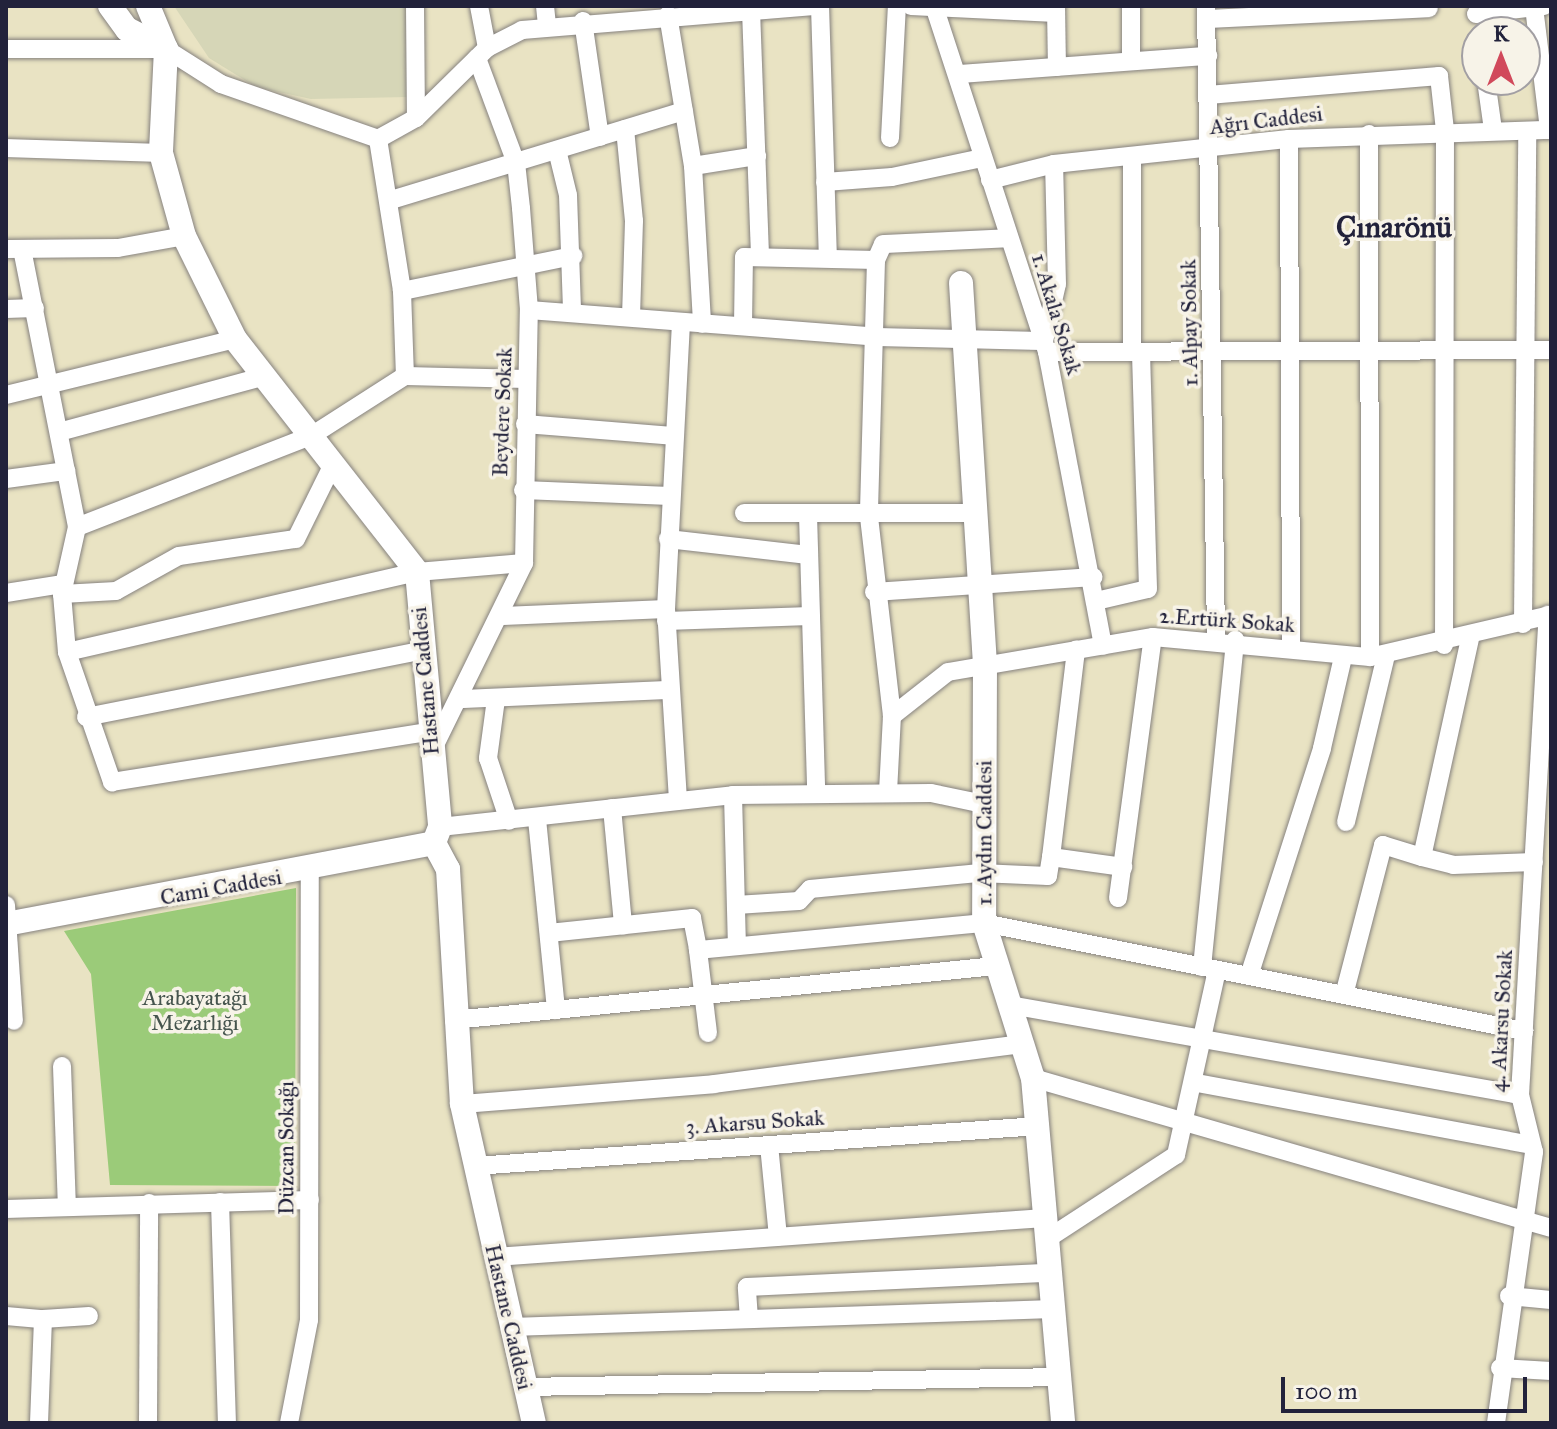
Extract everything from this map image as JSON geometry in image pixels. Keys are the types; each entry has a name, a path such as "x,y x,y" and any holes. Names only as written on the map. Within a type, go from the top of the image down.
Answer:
{"main road":[{"path":"110,6 127,29 166,49"},
{"path":"148,6 166,49 161,153 184,236 235,339 417,572"},
{"name":"1. Aydın Caddesi","path":"961,283 977,589 985,663 980,873 984,923 1033,1078 1063,1423"},
{"name":"Hastane Caddesi","path":"417,572 420,651 437,835 448,869 454,1020 462,1104 534,1423"},
{"name":"Cami Caddesi","path":"7,918 310,871 437,835"}],"street":[{"path":"415,6 416,118"},
{"name":"Beydere Sokak","path":"429,743 461,699 503,616 524,563 523,490 529,310 516,163 482,53 479,6"},
{"path":"545,6 547,26"},
{"path":"6,49 166,49 221,84 378,139 416,118 482,53 573,17 818,6 828,257"},
{"path":"890,138 897,6"},
{"path":"911,6 1056,9 1057,67"},
{"path":"1131,6 1131,61"},
{"path":"1482,16 1539,7 1550,130"},
{"name":"1. Akala Sokak","path":"934,8 960,74 982,158 1046,346 1093,577 1103,646"},
{"path":"1206,12 1429,8"},
{"path":"751,10 760,253"},
{"name":"1. Alpay Sokak","path":"1206,12 1215,351 1216,639"},
{"path":"668,15 693,166 702,324"},
{"path":"573,17 600,137"},
{"path":"960,74 1208,56"},
{"path":"1208,95 1439,76 1445,130 1444,645"},
{"path":"1488,96 1493,130"},
{"path":"391,200 684,111"},
{"path":"625,129 634,221 631,316"},
{"name":"Ağrı Caddesi","path":"990,180 1054,164 1208,151 1289,139 1445,130 1550,130"},
{"path":"1523,624 1527,131"},
{"path":"1346,822 1378,656 1370,350 1369,134"},
{"path":"378,139 391,200 402,291 405,376"},
{"path":"1289,139 1291,648"},
{"path":"6,148 161,153"},
{"path":"557,150 573,256 572,312"},
{"path":"693,166 757,156"},
{"path":"1096,601 1148,589 1132,156"},
{"path":"825,182 892,177 982,158"},
{"path":"1046,346 1057,284 1054,164"},
{"path":"184,236 118,248 14,249 35,308 77,527 62,589 67,652 86,717 112,782 429,743"},
{"path":"888,792 892,716 874,592 869,517 877,337 876,260 883,244 1009,238"},
{"path":"743,326 744,257 760,253 876,260"},
{"path":"402,291 573,256"},
{"path":"6,309 35,308"},
{"path":"529,310 877,337 1137,352 1551,350"},
{"path":"678,800 666,615 681,322"},
{"path":"6,395 50,389 235,339"},
{"path":"77,527 311,436 405,376 527,379"},
{"path":"59,432 262,377"},
{"path":"525,424 673,436"},
{"path":"6,593 62,589 116,591 179,556 296,539 333,464"},
{"path":"6,479 66,471"},
{"path":"523,490 670,496"},
{"path":"744,513 869,517 973,513"},
{"path":"808,515 816,792"},
{"path":"668,539 808,555"},
{"path":"67,652 417,572 524,563"},
{"path":"874,592 977,589 1093,577"},
{"name":"2.Ertürk Sokak","path":"892,716 948,672 985,663 1153,637 1235,640 1343,657 1378,656 1444,645 1550,615"},
{"name":"4. Akarsu Sokak","path":"1496,1423 1509,1296 1537,1150 1520,1095 1550,615"},
{"path":"503,616 810,616"},
{"path":"1118,898 1153,637"},
{"path":"1422,857 1470,638"},
{"path":"495,1257 778,1237 1046,1229 1176,1155 1197,1083 1204,1041 1235,640"},
{"path":"736,905 799,901 810,889 980,873 1048,876 1076,650"},
{"path":"86,717 420,651"},
{"path":"1249,976 1322,748 1343,657"},
{"path":"461,699 669,690"},
{"path":"496,699 488,758 509,821"},
{"path":"437,835 509,821 733,795 888,792 983,804"},
{"path":"733,795 737,945"},
{"path":"612,808 623,925"},
{"path":"537,819 556,1010"},
{"path":"1344,995 1383,845 1453,865 1534,862"},
{"path":"1051,857 1123,867"},
{"name":"Düzcan Sokağı","path":"289,1423 309,1320 310,871"},
{"path":"7,918 14,1021"},
{"path":"549,933 692,918 708,1033"},
{"path":"698,950 984,923 1524,1031"},
{"path":"454,1020 996,966"},
{"path":"1010,1005 1520,1095"},
{"path":"462,1104 714,1084 1024,1044"},
{"path":"62,1066 67,1206"},
{"path":"1033,1078 1187,1119 1522,1223 1551,1228"},
{"path":"1197,1083 1537,1150"},
{"name":"3. Akarsu Sokak","path":"475,1166 1039,1126"},
{"path":"769,1145 778,1237"},
{"path":"6,1209 310,1200"},
{"path":"220,1202 227,1423"},
{"path":"148,1423 149,1203"},
{"path":"749,1319 747,1287 1049,1273"},
{"path":"1509,1296 1551,1300"},
{"path":"511,1327 1053,1309"},
{"path":"6,1316 43,1319 89,1316"},
{"path":"39,1423 43,1319"},
{"path":"1500,1368 1551,1371"},
{"path":"525,1387 1059,1377"}],"shaded area":[{"path":"174,6 408,6 408,97 311,99 256,87 209,58"}],"green space":[{"name":"Arabayatağı Mezarlığı","path":"296,888 295,1186 110,1185 91,974 64,931"}],"district":[{"name":"Çınarönü","path":"1394,227"}]}
